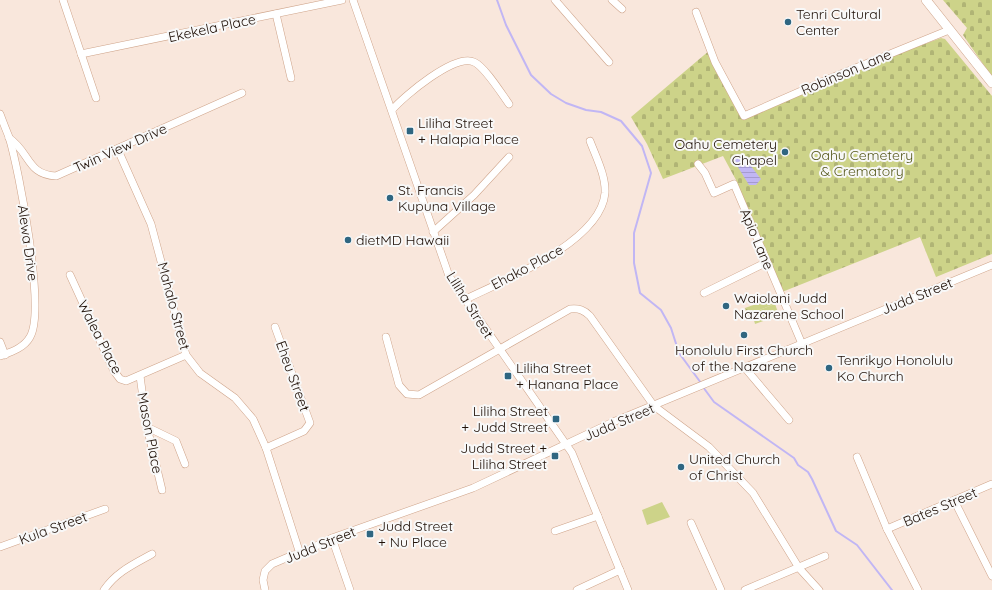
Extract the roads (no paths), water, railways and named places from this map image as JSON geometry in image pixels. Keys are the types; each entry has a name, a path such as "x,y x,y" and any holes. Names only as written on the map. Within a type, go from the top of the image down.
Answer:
{"main road":[{"path":"926,0 992,83"}],"street":[{"path":"63,0 96,98"},
{"name":"Ekekela Place","path":"82,54 342,0"},
{"name":"Liliha Street","path":"353,0 449,276 464,300 572,453 628,590"},
{"path":"555,0 609,62"},
{"path":"612,0 622,9"},
{"name":"Robinson Lane","path":"696,12 715,62 744,116 831,78 949,30"},
{"path":"276,14 291,78"},
{"path":"392,110 399,102 439,72 454,64 468,60 478,64 509,104"},
{"name":"Twin View Drive","path":"9,138 19,146 34,169 49,176 56,176 118,150 242,93"},
{"name":"Alewa Drive","path":"0,114 9,138 29,232 36,319 30,337 24,344 2,356"},
{"name":"Ehako Place","path":"464,300 560,251 596,217 602,205 605,192 602,175 590,141"},
{"name":"Mahalo Street","path":"118,150 151,224 186,355 200,373 235,398 253,419 266,448 300,554"},
{"path":"433,232 474,196 509,157"},
{"name":"Apio Lane","path":"698,164 705,173 714,193 734,184 802,344"},
{"path":"704,293 767,262"},
{"name":"Judd Street","path":"265,590 264,575 268,567 293,555 300,554 332,538 473,488 613,422 992,265"},
{"name":"Walea Place","path":"70,275 114,371 120,379 126,381 140,376 186,355"},
{"path":"386,337 400,385 407,394 419,394 570,309 580,309 590,316 654,406 709,447 753,493 800,568 819,590"},
{"name":"Eheu Street","path":"266,448 304,431 310,423 274,327"},
{"path":"0,342 2,356"},
{"path":"745,368 789,420"},
{"name":"Mason Place","path":"140,376 146,426 162,490"},
{"path":"146,426 176,441 185,464"},
{"path":"857,456 887,529 918,590"},
{"name":"Bates Street","path":"887,529 992,484"},
{"path":"954,500 992,576"},
{"name":"Kula Street","path":"0,548 105,509"},
{"path":"555,532 598,516"},
{"path":"691,523 720,590"},
{"path":"332,538 350,590"},
{"path":"104,590 111,580 123,570 152,554"},
{"path":"745,590 800,568 825,556"},
{"path":"577,590 620,570"}],"waterway":[{"path":"497,0 506,25 531,75 551,94 566,103 586,110 601,112 621,121 642,146 651,173 634,233 634,263 640,293 661,310 671,328 679,353 701,383"},
{"path":"703,387 714,402 794,458 798,465 808,472 836,531 857,545 892,590"}],"place":[{"name":"Tenri Cultural Center","path":"788,22"},
{"name":"Liliha Street + Halapia Place","path":"410,131"},
{"name":"Oahu Cemetery Chapel","path":"785,152"},
{"name":"St. Francis Kupuna Village","path":"390,198"},
{"name":"dietMD Hawaii","path":"348,240"},
{"name":"Waiolani Judd Nazarene School","path":"726,306"},
{"name":"Honolulu First Church of the Nazarene","path":"744,335"},
{"name":"Tenrikyo Honolulu Ko Church","path":"829,368"},
{"name":"Liliha Street + Hanana Place","path":"508,376"},
{"name":"Liliha Street + Judd Street","path":"556,419"},
{"name":"Judd Street + Liliha Street","path":"555,456"},
{"name":"United Church of Christ","path":"681,467"},
{"name":"Judd Street + Nu Place","path":"370,534"}],"park label":[{"name":"Oahu Cemetery & Crematory","path":"862,164"}]}
